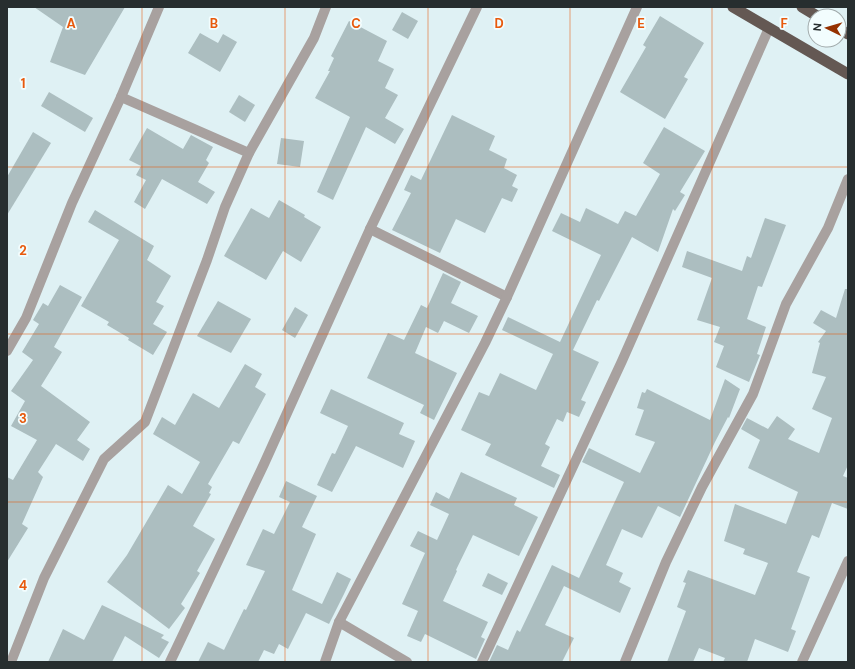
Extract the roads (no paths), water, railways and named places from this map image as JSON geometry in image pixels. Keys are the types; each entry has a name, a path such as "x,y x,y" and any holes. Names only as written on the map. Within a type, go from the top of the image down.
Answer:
{"highway":[{"path":"733,7 848,74"}],"street":[{"path":"7,351 26,318 72,204 121,97 159,7"},
{"path":"10,662 44,578 104,459 145,422 207,260 225,207 249,154 314,38 326,7"},
{"path":"170,662 264,464 370,230 477,7"},
{"path":"326,662 339,622 485,343 507,297 637,7"},
{"path":"482,662 622,361 769,28"},
{"path":"121,97 249,154"},
{"path":"625,662 666,562 702,487 753,394 786,304 828,228 848,179"},
{"path":"370,230 507,297"},
{"path":"802,662 848,561"},
{"path":"339,622 408,662"}]}
